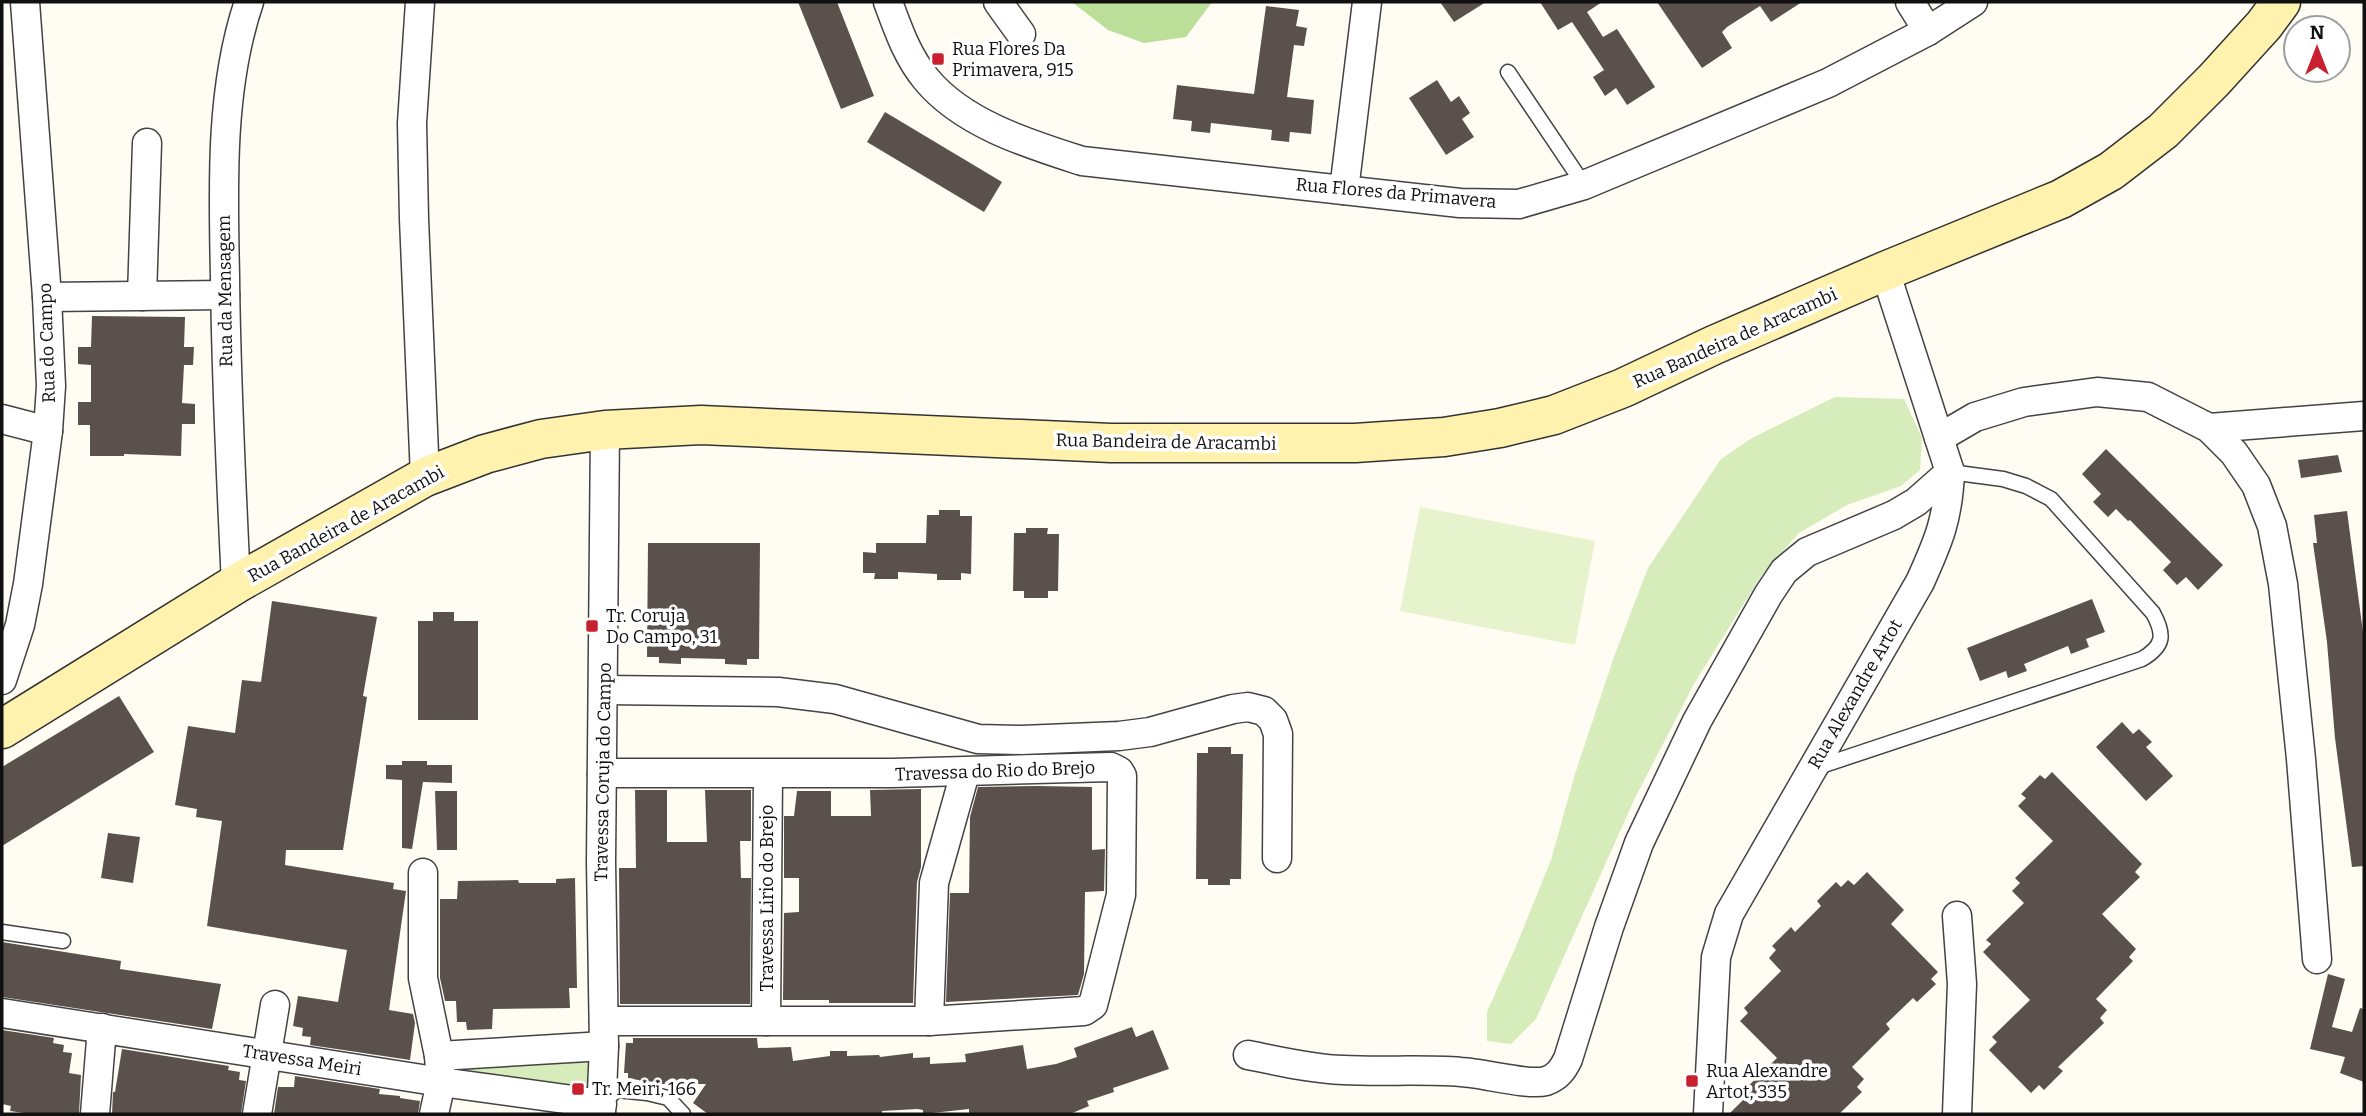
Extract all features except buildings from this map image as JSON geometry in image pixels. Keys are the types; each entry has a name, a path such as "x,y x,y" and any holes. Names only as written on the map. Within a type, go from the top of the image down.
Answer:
{"main road":[{"name":"Rua Bandeira de Aracambi","path":"10,709 425,477 485,454 541,439 605,430 701,425 1111,443 1355,443 1444,437 1500,428 1566,410 1623,388 1714,345 1885,271 2061,199 2111,171 2163,131 2264,26 2281,2"}],"street":[{"name":"Rua do Campo","path":"2,680 20,625 48,431 51,386 25,2"},
{"name":"Rua da Mensagem","path":"236,583 223,218 232,65 249,2"},
{"path":"420,2 412,122 425,477"},
{"name":"Rua Flores da Primavera","path":"888,2 904,46 926,80 955,106 1038,147 1082,161 1460,202 1519,204 1584,185 1828,83 1928,31 1973,2"},
{"path":"998,2 1021,34"},
{"path":"1344,190 1367,2"},
{"path":"1910,2 1928,31"},
{"path":"142,296 147,143"},
{"name":"Rua Alexandre Artot","path":"1708,1114 1716,957 1729,914 1920,582 1942,533 1949,500 1950,472 1885,271"},
{"path":"47,297 225,295"},
{"path":"1939,438 1975,418 2024,402 2097,392 2148,397 2209,428 2234,453 2256,485 2272,526 2283,584 2301,759 2317,959"},
{"path":"2209,428 2364,416"},
{"path":"2,419 48,431"},
{"name":"Travessa Coruja do Campo","path":"602,1109 605,430"},
{"path":"1248,1055 1303,1066 1342,1070 1460,1071 1530,1082 1544,1082 1554,1077 1568,1059 1609,927 1639,843 1698,721 1768,595 1784,571 1807,552 1894,515 1916,502 1950,472"},
{"path":"604,690 778,692 835,699 978,738 1022,740 1150,732 1248,707 1264,711 1273,720 1278,734 1277,858"},
{"path":"929,1021 934,883 971,772 978,738"},
{"name":"Travessa do Rio do Brejo","path":"440,1069 604,1034 766,1021 929,1021 1089,1009 1093,1005 1121,895 1122,776 1111,767 768,775 602,773"},
{"name":"Travessa Lirio do Brejo","path":"766,1021 768,775"},
{"path":"423,873 423,978 440,1069 434,1114"},
{"path":"1957,916 1962,984 1957,1114"},
{"path":"257,1114 275,1005"},
{"name":"Travessa Meiri","path":"2,1013 267,1054 440,1069 602,1109"},
{"path":"95,1114 102,1028"}],"lane":[{"path":"1508,72 1584,185"},
{"path":"1811,770 2143,659 2156,651 2160,641 2160,627 2153,613 2051,499 2026,486 2003,479 1950,472"},
{"path":"2,932 62,941"},
{"path":"602,1109 617,1090 668,1098 683,1114"}],"green space":[{"path":"1072,2 1212,2 1186,37 1144,43 1108,30"},
{"path":"1835,397 1904,399 1922,438 1920,470 1901,486 1847,505 1799,533 1761,576 1695,682 1634,800 1536,1019 1511,1044 1487,1041 1487,1012 1551,860 1575,774 1615,654 1648,568 1721,459 1752,438"},
{"path":"1420,507 1595,541 1575,645 1400,611"},
{"path":"593,1056 587,1093 462,1082 466,1060"}],"place":[{"name":"Rua Flores Da Primavera, 915","path":"938,59"},
{"name":"Tr. Coruja Do Campo, 31","path":"592,626"},
{"name":"Rua Alexandre Artot, 335","path":"1692,1081"},
{"name":"Tr. Meiri, 166","path":"578,1089"}]}
